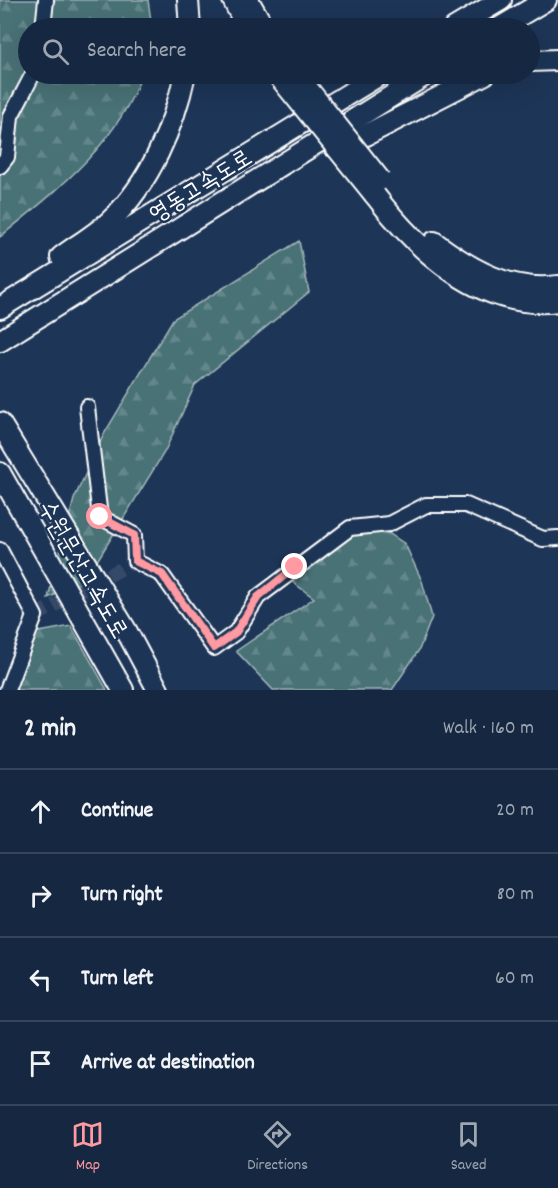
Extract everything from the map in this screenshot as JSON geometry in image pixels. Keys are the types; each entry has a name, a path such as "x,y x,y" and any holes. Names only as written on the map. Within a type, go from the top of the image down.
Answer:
{"highway":[{"path":"188,0 189,18"},
{"path":"233,0 242,18"},
{"path":"248,0 258,18"},
{"path":"471,18 501,0"},
{"path":"516,18 546,0"},
{"path":"540,61 558,60"},
{"path":"0,303 110,220 142,181 172,124 182,84"},
{"path":"287,84 379,190 408,219 467,266 506,284 558,286"},
{"path":"303,84 379,190 399,226 460,279 507,298 558,301"},
{"name":"영동고속도로","path":"0,308 365,84"},
{"name":"영동고속도로","path":"0,341 411,84"},
{"path":"285,162 366,135 466,84"},
{"path":"0,413 13,446"},
{"name":"수원문산고속도로","path":"0,423 126,630 158,690"},
{"name":"수원문산고속도로","path":"0,473 123,690"}],"lane":[{"path":"44,18 46,0"},
{"path":"0,166 7,158 11,116 28,84"},
{"path":"87,407 100,517 134,535 135,561 162,574 214,648 236,632 258,597 350,528 389,524 426,505 466,505 543,539 558,538"},
{"path":"0,550 35,616 7,690"}],"green space":[{"path":"0,0 148,0 151,18 18,18 18,84 138,84 117,123 83,165 0,237"},
{"path":"299,241 309,292 195,385 165,451 84,582 48,598 74,499 104,434 173,319"},
{"path":"387,532 405,544 422,581 432,617 419,650 392,690 273,690 236,651 314,598 291,581 351,535"},
{"path":"71,626 107,690 15,690 34,633"}],"tunnel":[{"path":"35,616 135,561"}],"route":[{"path":"100,517 134,535 135,561 162,574 214,648 236,632 258,597 295,567"}]}
